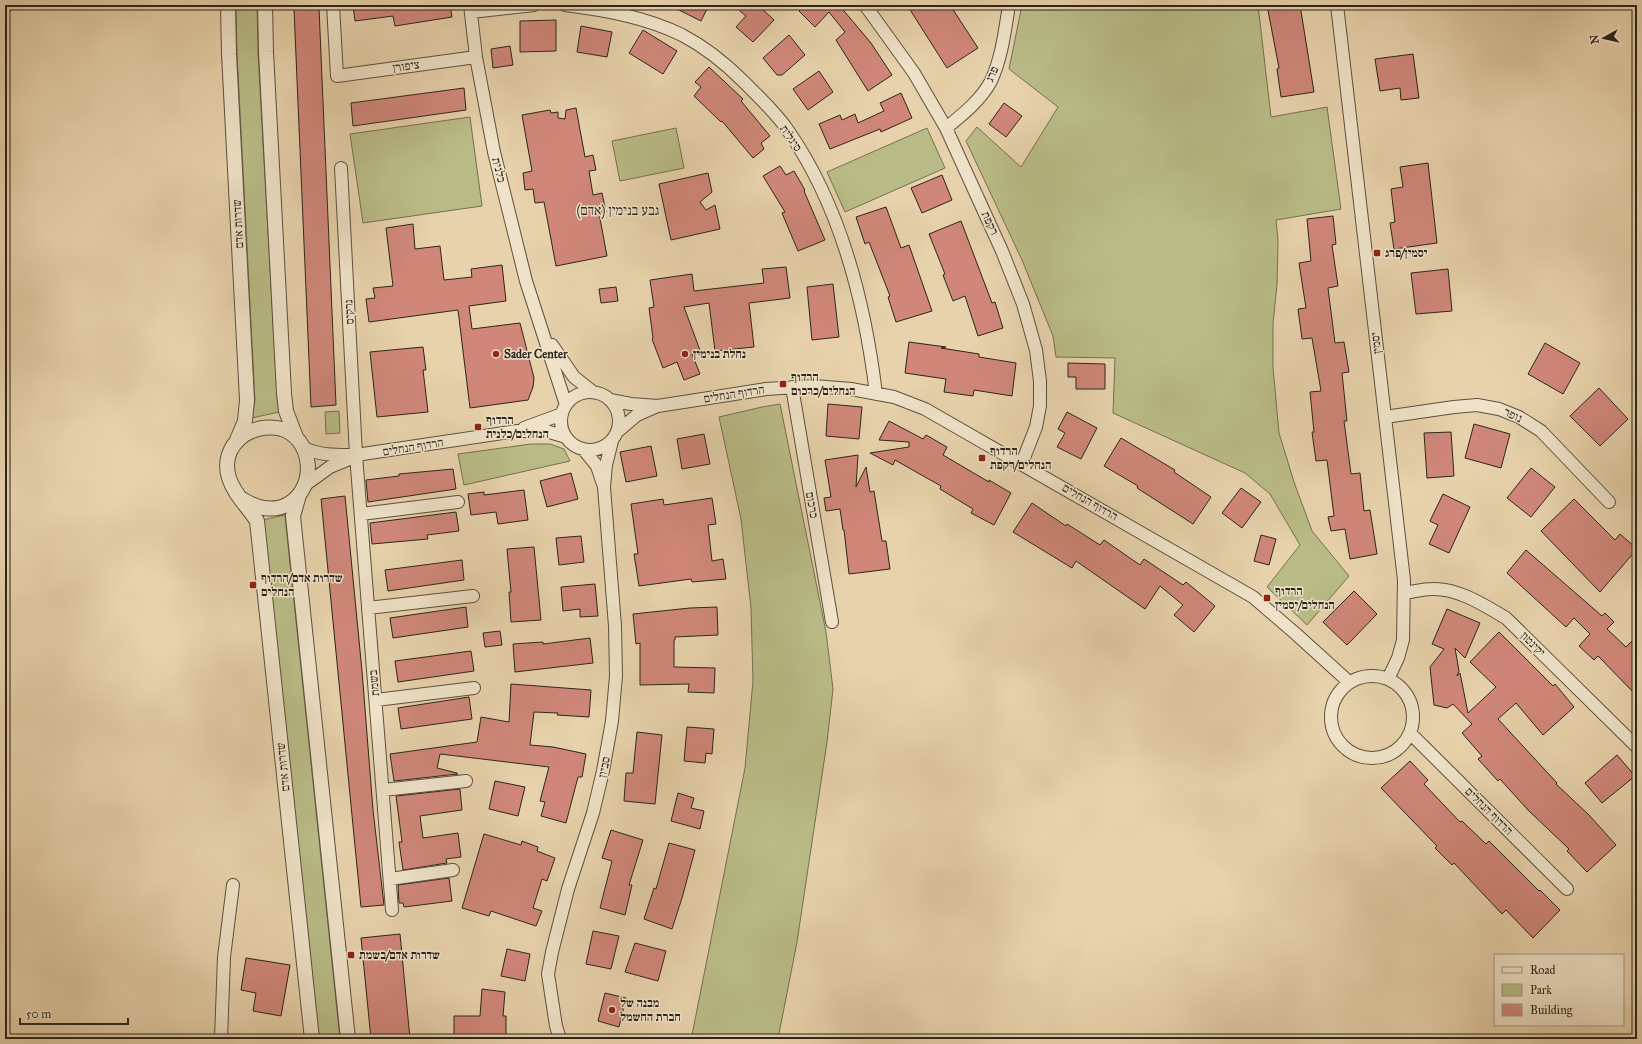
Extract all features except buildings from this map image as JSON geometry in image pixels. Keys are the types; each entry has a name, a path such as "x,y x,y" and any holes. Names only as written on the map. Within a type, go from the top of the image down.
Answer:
{"street":[{"name":"שדרות אדם","path":"228,5 229,54 247,400 245,421 237,441 230,452 227,464 228,477 233,489 257,521 312,1039"},
{"path":"265,5 284,393 286,411 308,461 309,473 294,516 294,526 348,1039"},
{"name":"ציפורן","path":"333,5 337,76 476,57"},
{"path":"471,9 534,5"},
{"name":"סיגלית","path":"565,5 599,9 635,17 682,35 723,62 757,94 787,129 814,174 835,221 857,287 870,347 876,394"},
{"name":"רקפת","path":"865,5 914,73 946,128 1002,251 1023,304 1036,350 1040,381 1040,406 1036,428 1022,463"},
{"name":"פרג","path":"946,128 973,104 991,81 1001,53 1009,5"},
{"name":"יסמין","path":"1337,5 1404,580 1403,640 1398,658 1388,679"},
{"name":"כלנית","path":"471,9 476,57 494,152 526,281 544,332 564,409"},
{"name":"נרקיס","path":"341,168 356,456"},
{"name":"כלנית","path":"544,332 574,377 593,392"},
{"name":"הרדוף הנחלים","path":"610,400 631,404 658,406 766,389 814,386 852,389 894,397 925,409 1022,463 1253,597 1349,682"},
{"name":"כרכום","path":"792,387 832,622"},
{"path":"593,392 610,400 618,415 619,424 615,436 604,447 594,450 577,448 566,437 561,422 564,409 578,395 593,392"},
{"name":"נופר","path":"1385,417 1477,405 1499,409 1519,417 1541,431 1609,502"},
{"name":"הרדוף הנחלים","path":"615,436 637,416 658,406"},
{"name":"הרדוף הנחלים","path":"517,431 564,409"},
{"name":"שדרות אדם","path":"237,441 247,432 272,426 285,430 300,443"},
{"name":"הרדוף הנחלים","path":"300,443 313,452 330,455 356,456 517,431 546,431 566,437"},
{"name":"סביון","path":"560,1039 548,974 549,967 568,889 590,825 604,771 613,714 616,676 615,626 604,487 606,464 615,436"},
{"name":"סביון","path":"584,450 597,466 604,487"},
{"name":"הרדוף הנחלים","path":"302,490 330,468 356,456"},
{"name":"בשמת","path":"356,456 392,910"},
{"path":"242,499 253,505 265,508 278,507 289,503 302,490"},
{"path":"361,514 458,502"},
{"name":"יקינטון","path":"1404,593 1432,589 1455,593 1482,603 1506,618 1637,747"},
{"path":"368,608 473,596"},
{"path":"1375,675 1388,679 1399,686 1408,696 1412,708 1413,721 1410,733 1404,744 1392,754 1379,758 1365,758 1352,754 1341,745 1333,733 1330,719 1332,705 1338,692 1349,682 1361,676 1375,675"},
{"path":"376,700 474,688"},
{"name":"הרדוף הנחלים","path":"1410,733 1567,889"},
{"path":"383,790 466,781"},
{"path":"390,879 453,870"},
{"path":"221,1039 224,957 233,885"}],"green space":[{"path":"236,5 257,5 258,52 279,412 252,418 255,400 237,53"},
{"path":"1022,5 1258,5 1271,117 1327,107 1341,209 1276,220 1278,240 1277,285 1273,323 1273,367 1279,433 1294,482 1312,531 1349,576 1307,625 1267,587 1300,545 1270,494 1245,473 1113,413 1115,358 1056,357 1053,336 1022,260 966,141 977,127 1021,167 1058,107 1009,69"},
{"path":"470,117 482,206 363,223 350,134"},
{"path":"676,128 684,168 620,181 612,141"},
{"path":"927,128 945,168 845,212 827,172"},
{"path":"780,404 826,632 833,689 827,742 797,942 778,1039 694,1039 692,1035 745,768 753,681 751,608 741,519 719,417"},
{"path":"339,411 340,433 326,434 325,412"},
{"path":"531,444 550,444 564,449 570,461 464,485 458,454"},
{"path":"285,515 340,1039 318,1039 262,520"}],"place":[{"name":"יסמין/פרג","path":"1377,253"},
{"name":"Sader Center","path":"496,354"},
{"name":"נחלת בנימין","path":"685,354"},
{"name":"הרדוף הנחלים/כרכום","path":"783,384"},
{"name":"הרדוף הנחלים/כלנית","path":"478,427"},
{"name":"הרדוף הנחלים/רקפת","path":"982,458"},
{"name":"שדרות אדם/הרדוף הנחלים","path":"253,585"},
{"name":"הרדוף הנחלים/יסמין","path":"1267,598"},
{"name":"שדרות אדם/בשמת","path":"351,955"},
{"name":"מבנה של חברת החשמל","path":"612,1010"}],"district":[{"name":"גבע בנימין (אדם)","path":"618,210"}]}
